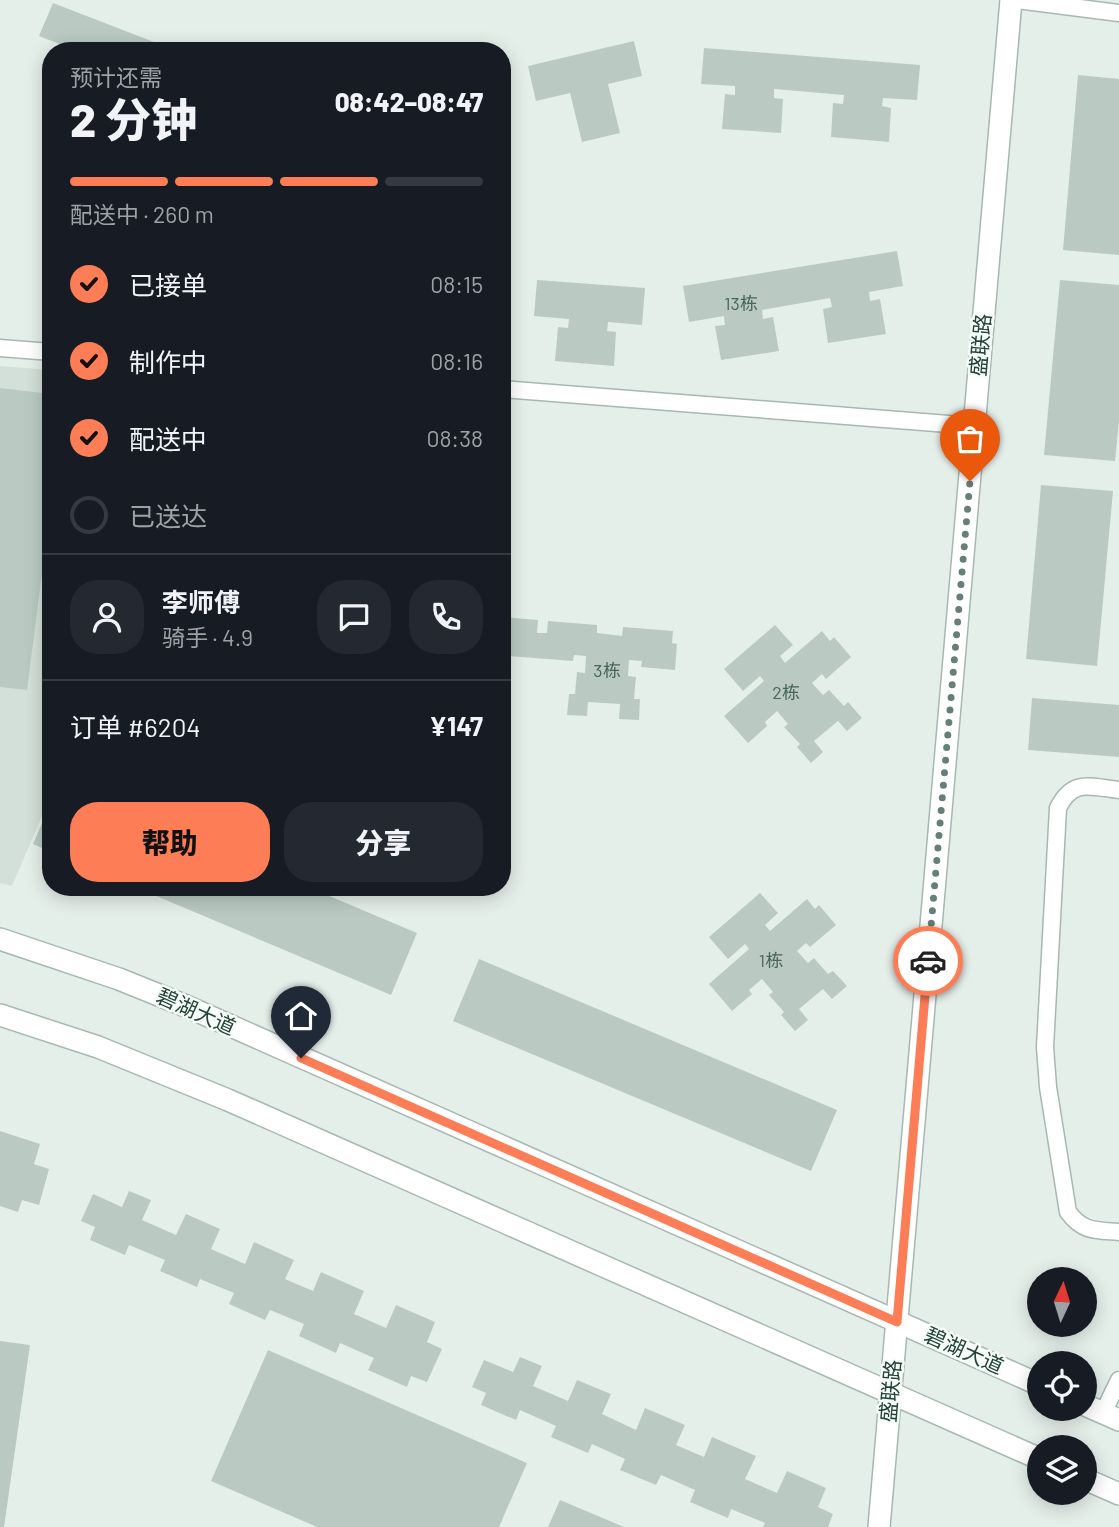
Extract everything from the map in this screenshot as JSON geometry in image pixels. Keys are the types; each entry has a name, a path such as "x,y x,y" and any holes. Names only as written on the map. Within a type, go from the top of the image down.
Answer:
{"street":[{"name":"盛联路","path":"879,1527 1011,0"},
{"name":"碧湖大道","path":"0,939 119,979 186,1006 1027,1379"},
{"path":"0,1014 98,1047 217,1095 1027,1453"},
{"path":"1097,1484 1119,1494"}],"lane":[{"path":"1017,0 1119,13"},
{"path":"0,348 42,351"},
{"path":"511,389 974,426"},
{"path":"1119,790 1077,786 1065,795 1058,808 1045,1047 1048,1087 1068,1212 1077,1224 1090,1230 1119,1232"},
{"path":"1102,1413 1119,1380"}],"shaded area":[{"path":"0,366 42,369 42,816 12,886 0,883"}],"building":[{"path":"53,3 154,42 54,42 39,36"},
{"path":"634,41 642,76 608,84 620,133 582,142 570,93 536,101 528,66"},
{"path":"704,48 920,65 917,100 883,98 882,106 891,108 889,142 831,137 833,103 843,104 844,95 774,89 774,98 783,99 781,133 722,129 725,94 735,95 735,86 701,84"},
{"path":"1078,75 1119,79 1119,255 1063,250"},
{"path":"897,251 903,286 869,292 870,301 880,299 886,334 828,343 823,309 832,307 830,298 762,310 763,319 773,317 779,351 721,360 715,326 725,325 724,316 689,322 683,286"},
{"path":"537,280 645,288 642,325 608,322 607,331 616,332 614,366 555,361 558,327 568,328 569,319 534,316"},
{"path":"1060,280 1119,285 1119,421 1115,461 1044,455"},
{"path":"0,388 42,393 42,573 27,690 0,687"},
{"path":"1041,485 1113,491 1097,666 1026,659"},
{"path":"511,618 538,620 537,633 547,633 548,621 597,625 597,633 622,636 623,627 673,631 672,643 677,644 675,670 641,667 642,661 629,660 628,676 636,677 634,699 640,699 639,720 619,719 620,704 588,702 587,716 567,715 569,694 575,694 577,672 585,673 586,656 574,655 573,661 511,656"},
{"path":"775,625 793,645 780,656 785,663 822,631 830,641 834,637 851,657 826,679 822,674 812,683 823,695 829,690 844,706 848,702 862,718 847,731 838,721 814,741 823,752 811,763 797,747 800,744 784,727 788,724 777,711 765,722 767,726 748,743 724,716 764,681 760,676 743,691 724,669"},
{"path":"1032,698 1119,705 1119,757 1028,750"},
{"path":"42,823 42,848 33,844"},
{"path":"760,893 778,913 765,925 770,931 807,899 815,909 819,905 836,925 810,947 806,943 797,951 808,963 814,958 828,974 833,971 847,986 832,999 823,989 799,1009 808,1020 795,1031 781,1015 784,1012 769,995 773,992 762,979 749,990 752,994 732,1011 709,984 749,949 745,944 728,959 709,937"},
{"path":"156,896 329,896 417,933 391,995"},
{"path":"479,959 837,1110 811,1171 453,1021"},
{"path":"0,1131 40,1144 34,1164 49,1169 39,1205 22,1200 18,1212 0,1206"},
{"path":"129,1191 151,1200 142,1220 176,1235 186,1214 220,1229 211,1249 245,1264 254,1242 294,1260 285,1279 313,1291 321,1272 364,1291 354,1314 386,1328 396,1305 435,1322 427,1342 442,1349 427,1382 411,1376 407,1387 368,1370 374,1358 340,1343 336,1353 299,1336 304,1324 270,1310 265,1320 229,1304 234,1293 200,1279 197,1287 160,1271 165,1260 129,1245 125,1255 90,1240 95,1227 81,1221 93,1194 122,1207"},
{"path":"0,1341 30,1345 4,1527 0,1527"},
{"path":"268,1350 527,1463 499,1527 317,1527 211,1481"},
{"path":"520,1357 542,1366 533,1386 568,1401 577,1380 611,1394 602,1414 636,1430 645,1408 685,1425 676,1445 704,1457 712,1437 756,1456 745,1479 777,1493 787,1471 826,1488 818,1507 833,1514 828,1527 763,1527 765,1523 731,1509 728,1518 690,1502 695,1490 661,1475 656,1485 620,1470 625,1459 592,1444 588,1453 551,1437 556,1426 520,1410 516,1420 481,1405 486,1393 472,1387 484,1360 513,1372"},
{"path":"560,1500 624,1527 548,1527"}],"way so far":[{"path":"928,961 970,481"}],"route":[{"path":"301,1058 897,1322 928,961"}]}
